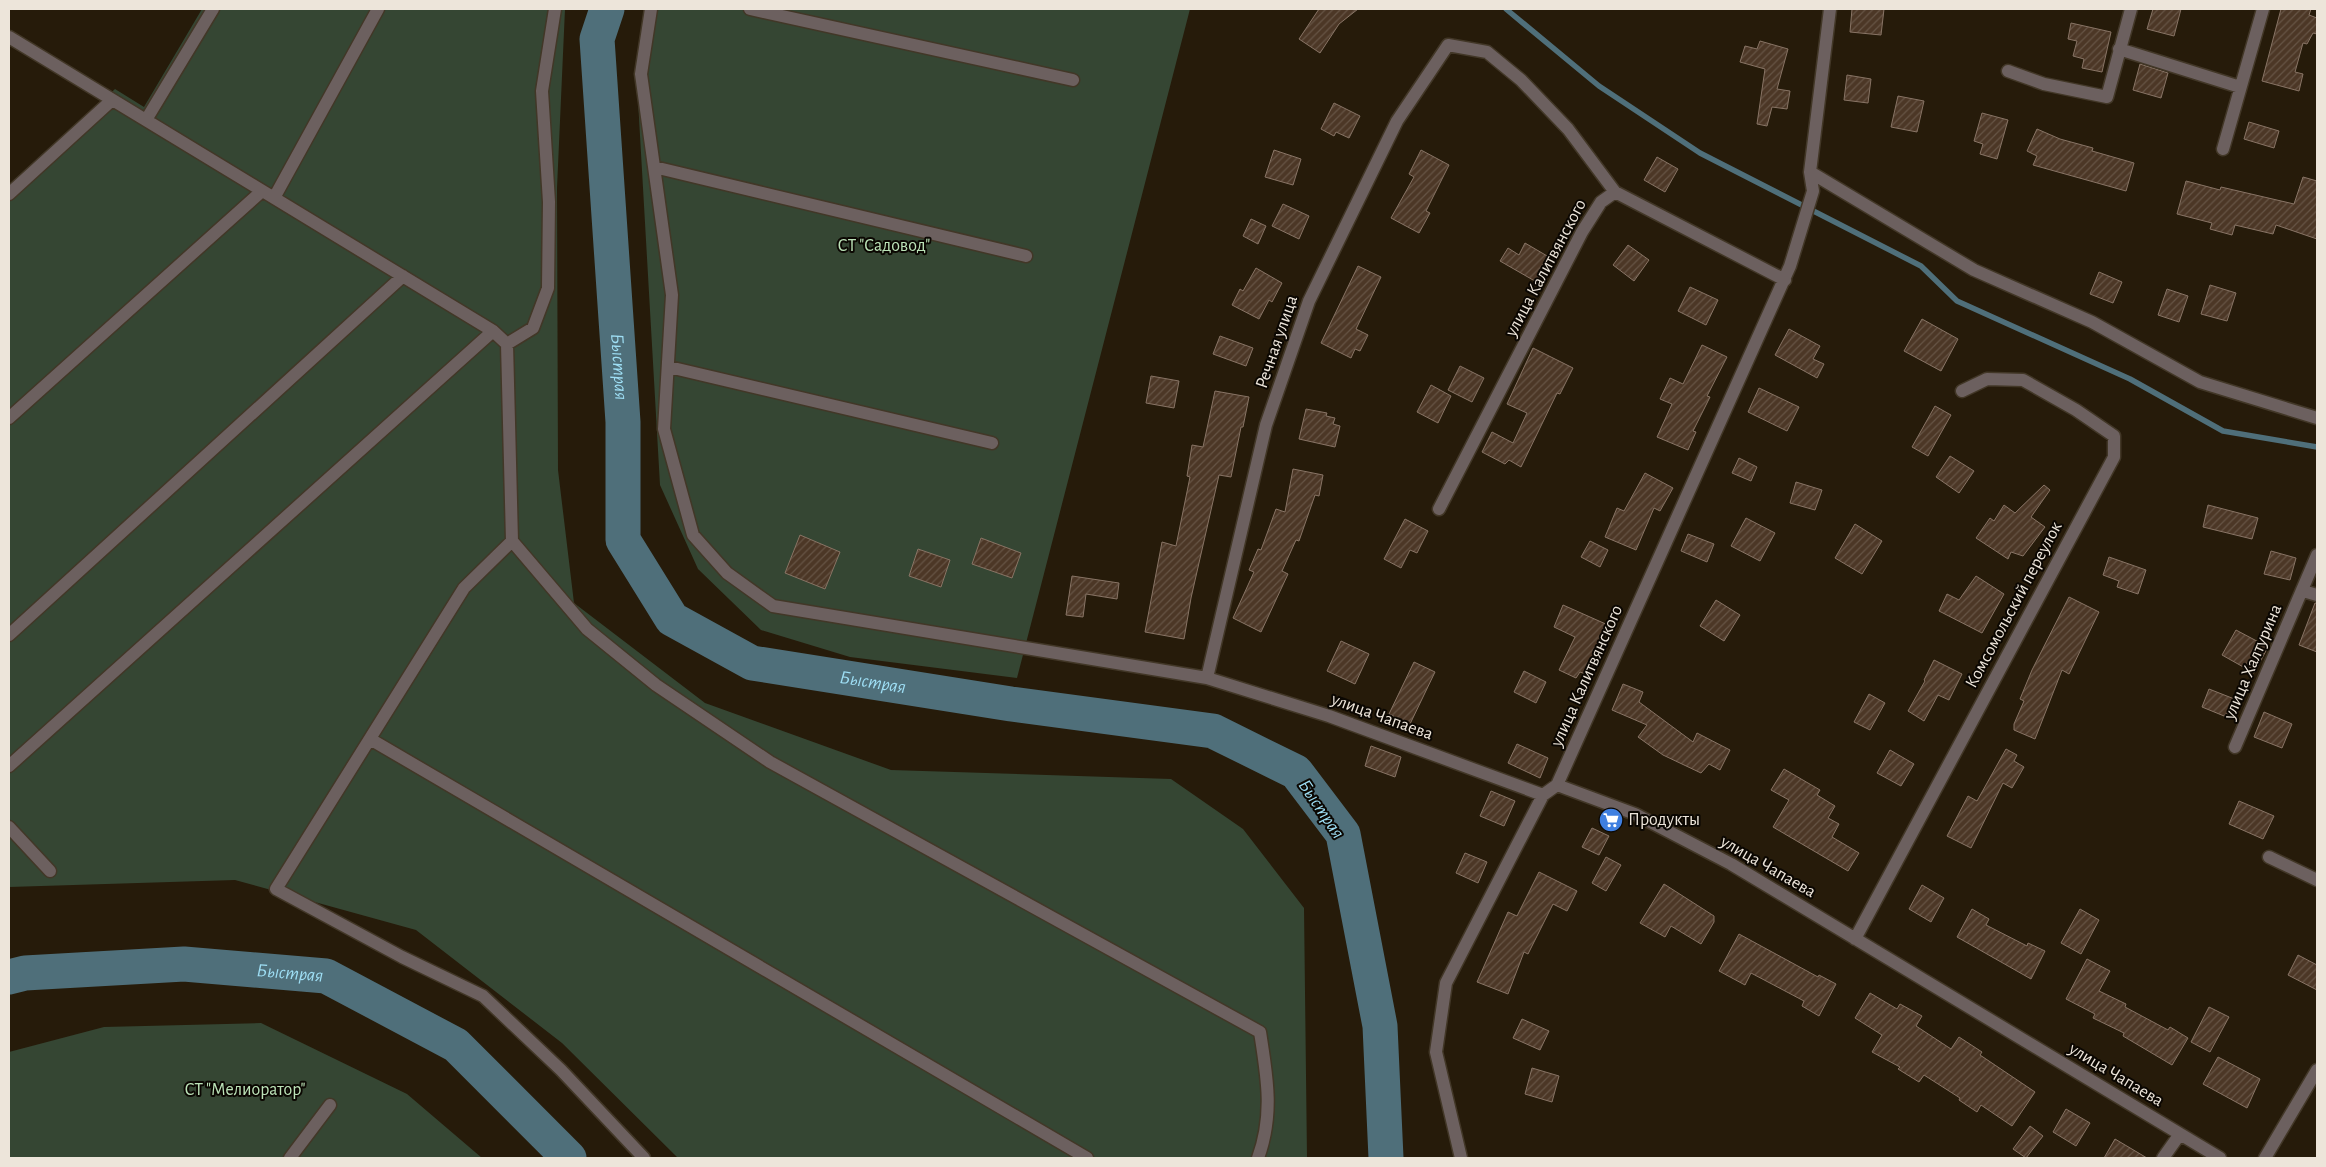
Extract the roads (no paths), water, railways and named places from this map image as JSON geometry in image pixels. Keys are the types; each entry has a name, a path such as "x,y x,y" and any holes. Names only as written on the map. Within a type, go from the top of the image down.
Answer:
{"street":[{"path":"146,120 213,9"},
{"path":"274,198 378,9"},
{"path":"507,344 533,328 548,288 549,202 542,91 555,9"},
{"name":"улица Чапаева","path":"651,9 640,74 672,296 664,429 693,535 727,573 773,606 1207,678 1329,716 1543,795"},
{"path":"750,9 1073,80"},
{"name":"улица Калитвянского","path":"1557,785 1790,266 1813,191 1810,172 1830,9"},
{"path":"2008,71 2044,84 2107,97 2131,9"},
{"path":"2223,149 2263,9"},
{"path":"9,37 493,331 507,344 512,542 587,628 656,685 770,762 1260,1032 1270,1092 1264,1142 1258,1158"},
{"name":"Речная улица","path":"1207,678 1266,425 1309,301 1397,121 1448,46 1487,52 1521,80 1568,129 1615,192"},
{"path":"2119,49 2240,88"},
{"path":"9,194 112,100"},
{"path":"654,167 1026,256"},
{"path":"1810,172 1974,270 2092,322 2200,382 2317,418"},
{"path":"9,418 262,191"},
{"path":"1615,192 1785,280"},
{"name":"улица Калитвянского","path":"1439,509 1582,232 1601,202 1615,192"},
{"path":"9,635 403,276"},
{"path":"9,766 493,331"},
{"path":"669,367 992,443"},
{"name":"Комсомольский переулок","path":"1855,939 2114,457 2114,436 2076,410 2023,380 1987,379 1962,391"},
{"path":"512,542 464,588 276,890 402,958 484,996 561,1070 644,1158"},
{"name":"улица Халтурина","path":"2234,747 2317,555"},
{"name":"улица Халтурина","path":"2303,591 2317,595"},
{"path":"370,739 1087,1158"},
{"path":"1462,1158 1436,1052 1446,983 1543,795 1557,785"},
{"name":"улица Чапаева","path":"1557,785 1635,814 1731,864 2220,1158"},
{"path":"9,828 50,871"},
{"path":"2269,857 2317,880"},
{"path":"2264,1158 2317,1070"},
{"path":"290,1158 330,1105"},
{"path":"2163,1158 2180,1134"}],"waterway":[{"name":"Быстрая","path":"607,9 597,39 623,422 623,540 672,619 752,663 1011,704 1213,731 1296,772 1343,834 1380,1026 1386,1158"},
{"path":"1506,9 1599,86 1700,153 1921,266 1957,301 2130,379 2223,431 2317,447"},
{"name":"Быстрая","path":"9,977 25,973 184,964 326,976 456,1045 569,1158"}],"place":[{"name":"Продукты","path":"1611,820"}],"park label":[{"name":"СТ \"Садовод\"","path":"884,246"},
{"name":"СТ \"Мелиоратор\"","path":"245,1090"}]}
